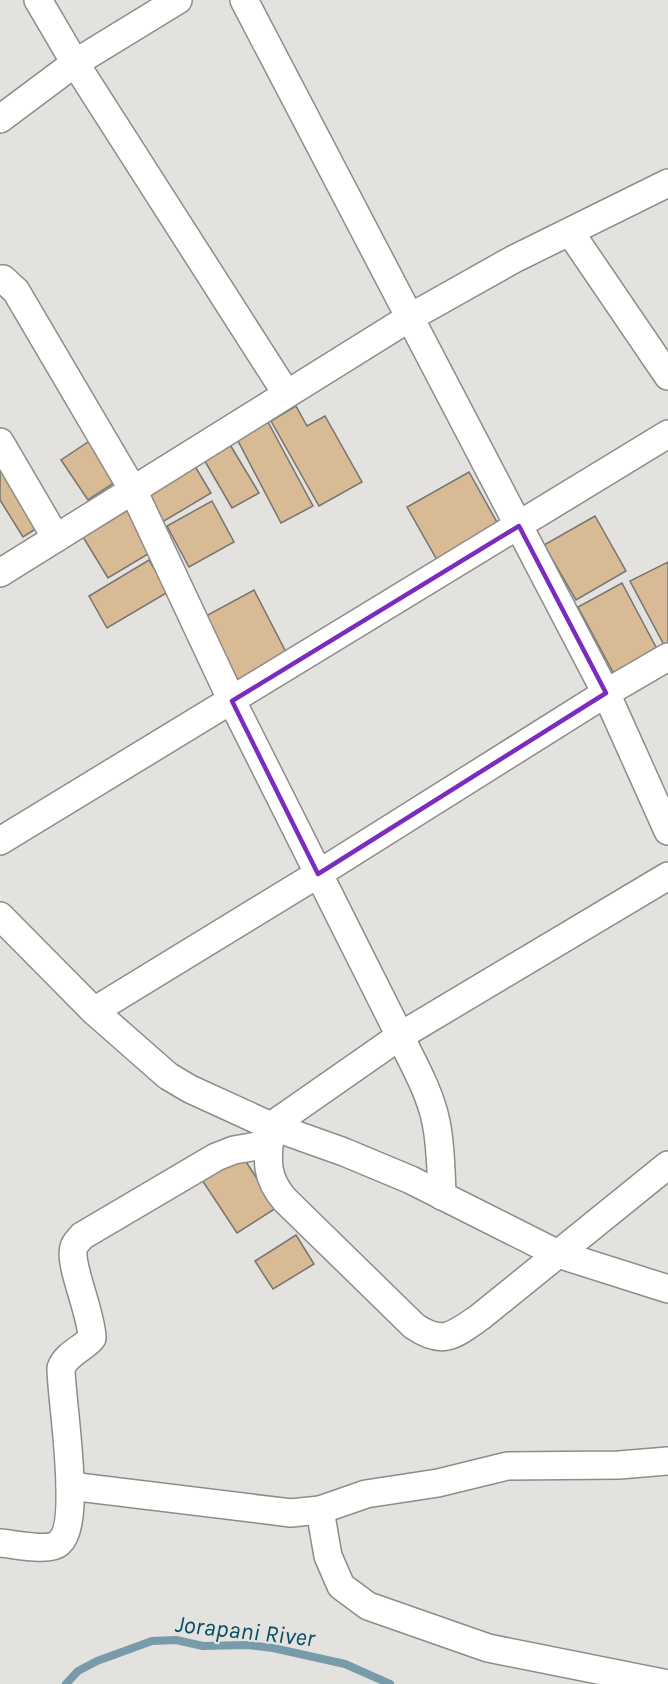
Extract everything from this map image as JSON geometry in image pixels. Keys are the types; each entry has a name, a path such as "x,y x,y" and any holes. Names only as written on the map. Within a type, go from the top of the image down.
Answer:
{"street":[{"path":"38,0 75,63 286,393"},
{"path":"0,119 75,63 178,0"},
{"path":"244,0 606,693 668,831"},
{"path":"0,573 409,318 514,260 668,183"},
{"path":"570,232 668,376"},
{"path":"0,279 16,291 133,490 232,701 400,1036 436,1119 441,1152 442,1196"},
{"path":"0,841 668,434"},
{"path":"0,442 56,538"},
{"path":"94,1011 318,874 606,693 668,657"},
{"path":"0,1543 45,1548 59,1543 67,1531 70,1486 61,1368 64,1361 92,1338 92,1326 72,1260 74,1246 82,1236 216,1157 270,1135 400,1036 668,876"},
{"path":"0,916 94,1011 168,1076 270,1135 344,1152 411,1180 558,1254 668,1289"},
{"path":"270,1135 267,1167 277,1190 414,1326 428,1335 443,1337 458,1332 480,1317 668,1166"},
{"path":"70,1486 291,1513 321,1510 366,1494 438,1484 507,1466 619,1465 668,1461"},
{"path":"321,1510 328,1556 341,1586 368,1606 488,1648 668,1684"}],"highlighted area":[{"path":"519,526 606,693 318,874 232,701"}],"building":[{"path":"296,406 307,426 325,416 362,482 319,506 271,421"},
{"path":"268,422 313,506 281,523 237,439"},
{"path":"94,438 120,479 88,500 61,460"},
{"path":"229,443 259,493 232,508 203,458"},
{"path":"0,455 45,523 23,537 0,500"},
{"path":"193,463 211,493 159,524 141,493"},
{"path":"469,472 503,533 441,567 407,507"},
{"path":"212,501 234,542 189,567 167,526"},
{"path":"128,510 153,551 108,578 83,537"},
{"path":"595,516 626,571 576,600 544,545"},
{"path":"149,560 168,592 107,628 89,596"},
{"path":"668,562 668,643 664,645 630,581"},
{"path":"622,583 658,651 614,674 578,607"},
{"path":"254,590 289,658 240,684 204,617"},
{"path":"241,1154 276,1208 237,1233 202,1180"},
{"path":"296,1235 314,1264 273,1289 255,1261"}],"waterway":[{"name":"Jorapani River","path":"66,1684 78,1671 97,1661 152,1641 176,1640 203,1646 247,1645 273,1648 345,1664 390,1684"}]}
